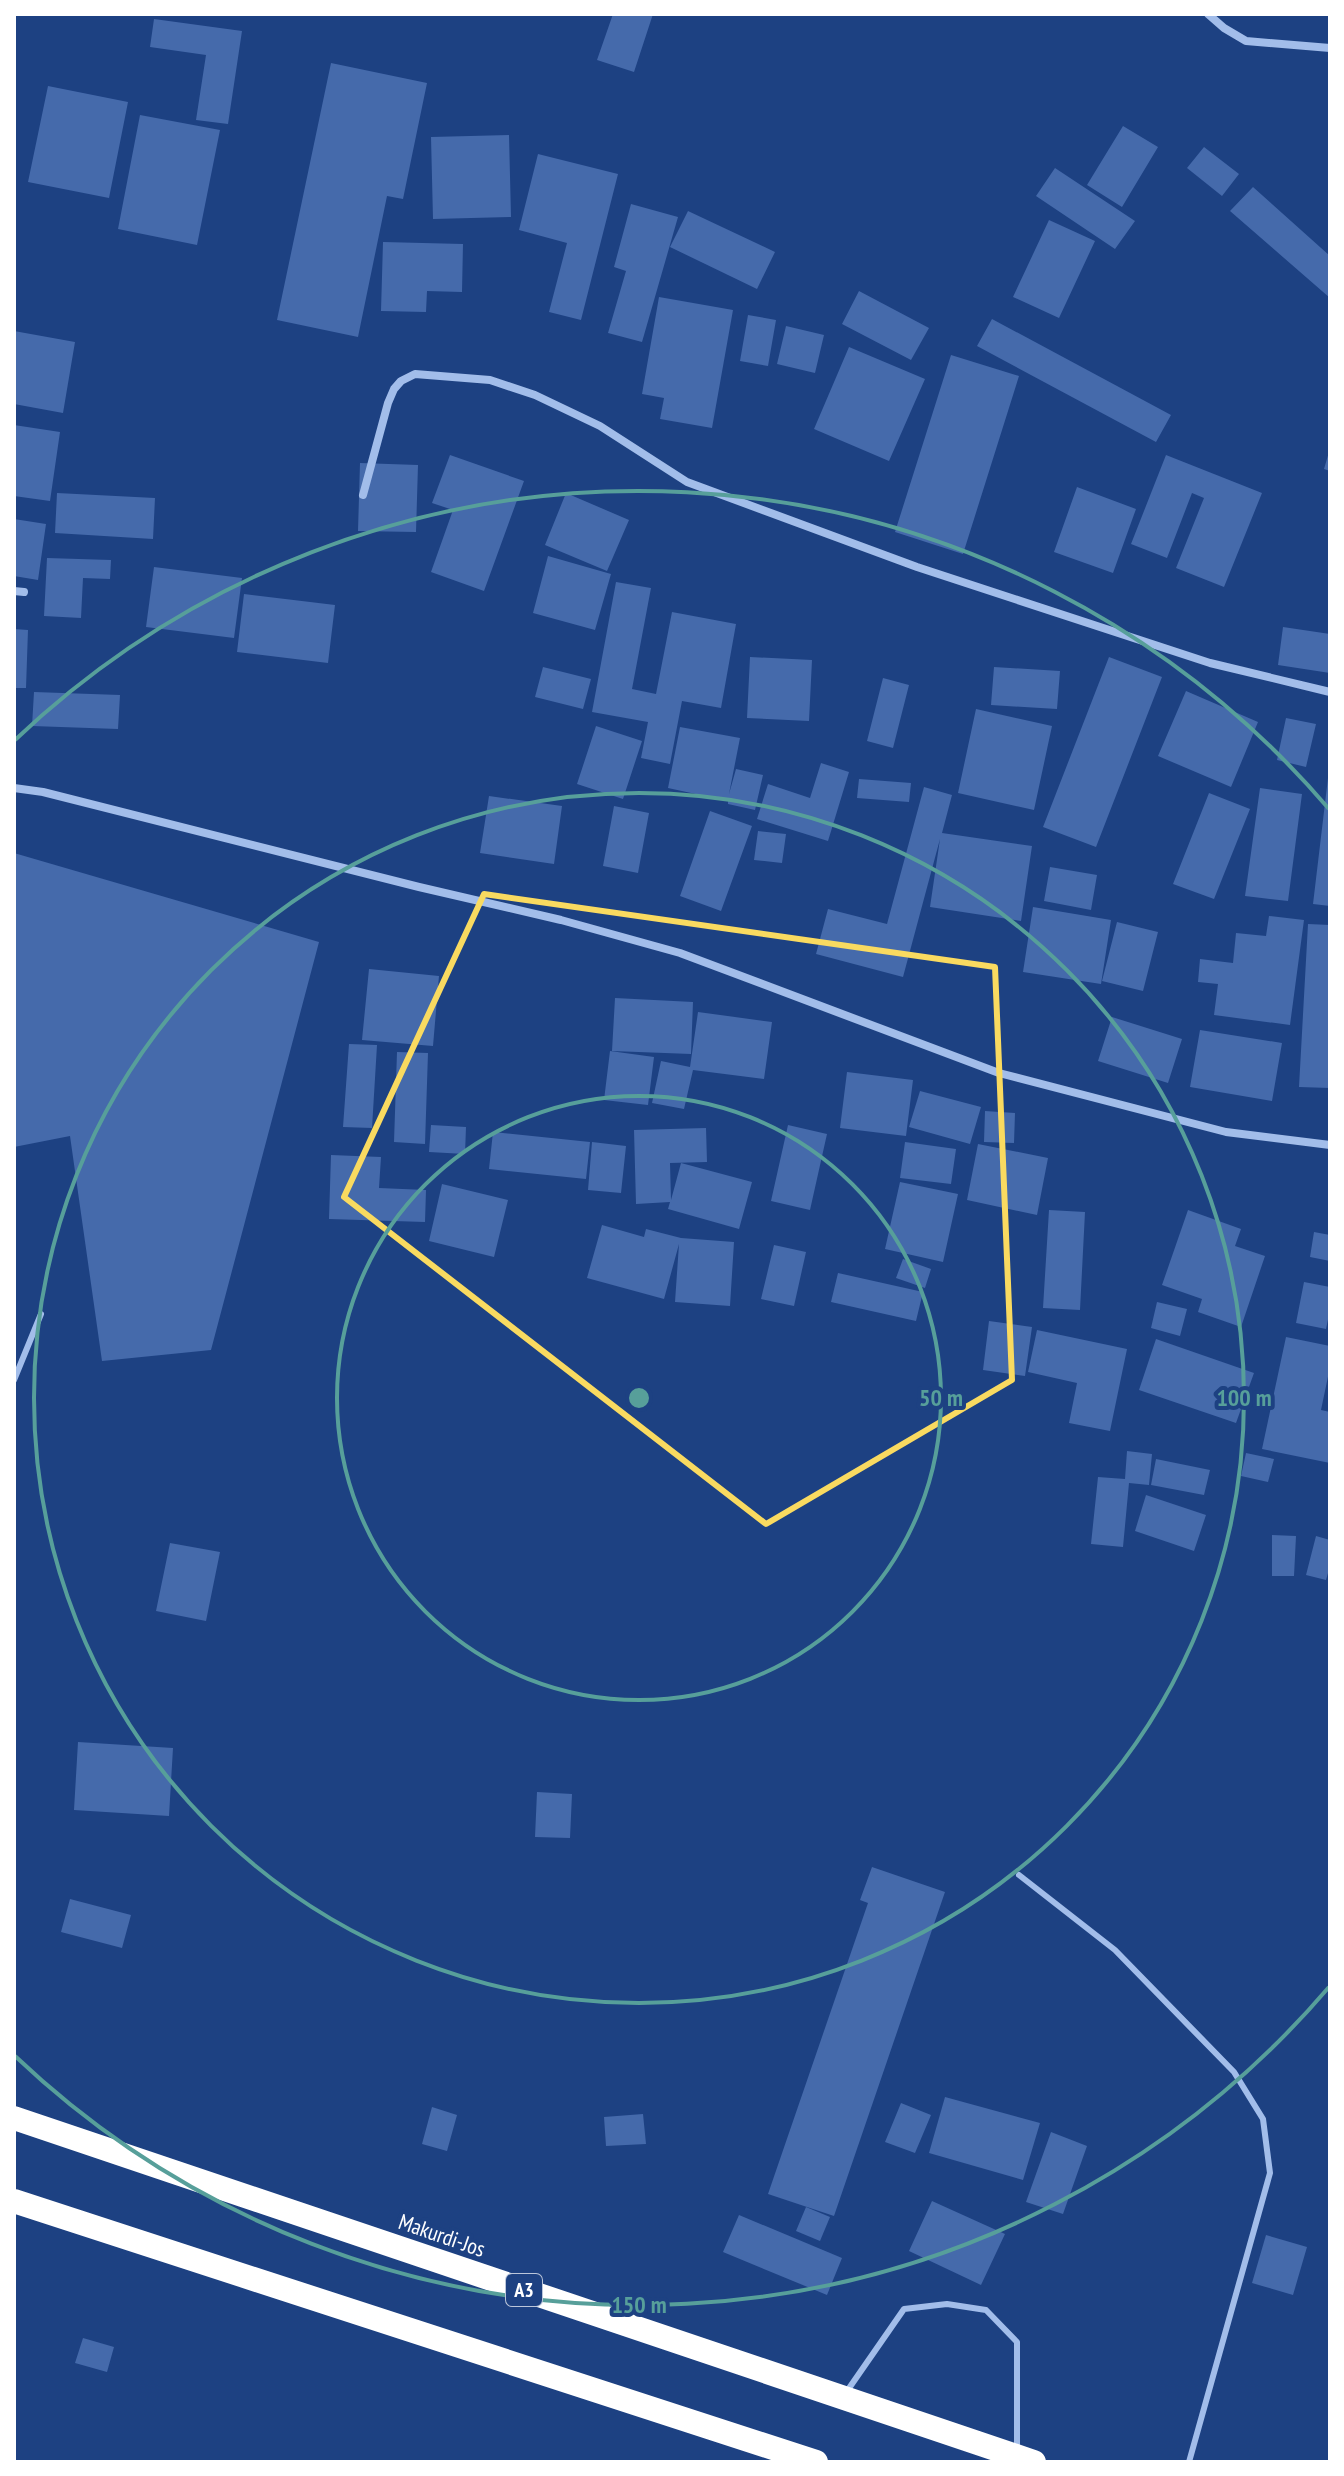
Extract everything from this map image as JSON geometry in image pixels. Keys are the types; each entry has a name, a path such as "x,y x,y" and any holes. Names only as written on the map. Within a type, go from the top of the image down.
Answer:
{"highway":[{"name":"Makurdi-Jos","path":"14,2118 1026,2459"},
{"path":"14,2201 816,2462"}],"street":[{"path":"1208,14 1246,41 1330,48"},
{"path":"363,495 388,403 401,381 415,374 490,380 535,395 600,426 687,482 917,567 1182,653 1330,692"},
{"path":"14,788 43,792 561,920 680,953 999,1073 1226,1132 1330,1145"}],"lane":[{"path":"14,1380 41,1314"},
{"path":"1019,1875 1115,1950 1234,2072 1263,2119 1270,2173 1189,2462"},
{"path":"843,2398 904,2309 947,2304 986,2310 1017,2342 1026,2459"}],"highlighted area":[{"path":"484,894 995,967 1012,1380 766,1524 344,1197"}],"building":[{"path":"613,14 653,14 634,72 597,60"},
{"path":"154,19 242,31 228,124 196,120 206,55 150,47"},
{"path":"331,63 427,83 403,199 387,196 358,337 277,320"},
{"path":"48,86 128,102 109,198 28,182"},
{"path":"140,115 220,130 197,245 118,229"},
{"path":"1123,126 1158,147 1122,207 1087,185"},
{"path":"509,135 511,217 433,219 431,137"},
{"path":"1204,147 1239,174 1222,196 1187,168"},
{"path":"538,154 618,174 581,320 549,312 567,243 519,230"},
{"path":"1055,168 1135,221 1115,249 1036,196"},
{"path":"1253,187 1330,256 1330,298 1230,211"},
{"path":"631,204 678,217 642,342 608,333 626,271 614,267"},
{"path":"688,211 775,252 757,289 670,247"},
{"path":"1049,220 1095,241 1059,318 1013,297"},
{"path":"383,242 463,244 462,292 427,291 426,312 381,311"},
{"path":"859,291 929,328 911,360 842,324"},
{"path":"659,297 733,310 712,428 660,419 664,398 642,394"},
{"path":"748,315 776,320 768,366 740,361"},
{"path":"992,319 1171,415 1156,442 977,346"},
{"path":"786,326 824,335 815,373 777,364"},
{"path":"14,331 75,342 63,413 14,404"},
{"path":"849,347 925,379 889,461 814,429"},
{"path":"951,355 1019,376 963,554 895,532"},
{"path":"14,425 60,432 50,501 14,496"},
{"path":"1330,452 1330,471 1324,469"},
{"path":"450,455 524,481 484,591 431,572 453,510 432,503"},
{"path":"1166,455 1262,493 1224,587 1176,568 1204,498 1192,493 1167,558 1131,544"},
{"path":"360,463 418,465 416,532 358,531"},
{"path":"1077,487 1136,509 1113,573 1054,552"},
{"path":"57,493 155,498 153,539 55,533"},
{"path":"566,493 629,520 607,571 545,545"},
{"path":"14,519 46,524 38,580 14,576"},
{"path":"548,556 611,574 595,630 533,613"},
{"path":"47,558 111,560 110,579 83,578 81,618 44,616"},
{"path":"154,567 242,578 234,638 146,627"},
{"path":"616,582 651,588 632,689 656,694 672,612 736,624 721,708 682,701 670,764 641,758 648,722 592,712"},
{"path":"244,594 335,605 328,663 237,652"},
{"path":"1283,627 1330,634 1330,673 1278,665"},
{"path":"14,629 28,630 26,688 14,688"},
{"path":"750,657 812,660 809,721 747,718"},
{"path":"1109,657 1162,677 1096,847 1043,827"},
{"path":"543,667 591,679 583,709 535,697"},
{"path":"994,667 1060,671 1057,709 991,705"},
{"path":"883,678 909,685 893,748 867,741"},
{"path":"1186,691 1258,722 1231,787 1158,756"},
{"path":"34,692 120,695 118,729 32,726"},
{"path":"976,709 1052,726 1034,810 958,793"},
{"path":"1286,718 1316,724 1306,767 1277,760"},
{"path":"596,726 642,741 623,799 577,784"},
{"path":"680,727 740,738 729,794 736,769 763,775 755,810 668,788"},
{"path":"821,763 849,772 828,841 757,819 768,784 810,798"},
{"path":"1330,778 1330,906 1313,904"},
{"path":"859,779 911,783 909,802 857,798"},
{"path":"924,787 952,795 942,833 1032,846 1021,921 930,907 940,839 903,977 816,954 828,909 887,924"},
{"path":"1260,788 1302,794 1288,901 1245,896"},
{"path":"1209,793 1250,809 1214,899 1173,884"},
{"path":"489,796 562,806 554,864 480,853"},
{"path":"614,806 649,813 638,873 603,866"},
{"path":"710,811 752,826 721,911 680,896"},
{"path":"758,831 786,834 782,863 754,860"},
{"path":"14,853 319,942 211,1350 102,1361 70,1136 14,1147"},
{"path":"1050,867 1097,875 1091,910 1044,901"},
{"path":"1033,907 1111,920 1101,984 1023,972"},
{"path":"1269,916 1304,920 1290,1025 1214,1015 1218,984 1198,982 1200,959 1233,963 1236,933 1266,936"},
{"path":"1117,922 1158,932 1143,991 1102,981"},
{"path":"1308,924 1330,925 1330,1088 1299,1087"},
{"path":"369,969 439,976 433,1046 362,1040"},
{"path":"615,998 693,1002 691,1054 612,1051"},
{"path":"698,1012 772,1022 764,1079 693,1070 684,1109 652,1103 661,1061 690,1067"},
{"path":"1112,1017 1182,1039 1168,1083 1098,1061"},
{"path":"1200,1030 1282,1043 1272,1101 1190,1087"},
{"path":"349,1044 377,1045 372,1128 343,1127"},
{"path":"610,1051 654,1057 648,1105 604,1100"},
{"path":"397,1052 428,1053 425,1144 394,1142"},
{"path":"847,1072 913,1080 906,1136 840,1128"},
{"path":"920,1091 981,1107 970,1144 909,1127"},
{"path":"985,1111 1015,1113 1014,1143 984,1142"},
{"path":"431,1125 466,1127 465,1154 429,1152"},
{"path":"788,1125 827,1134 810,1210 771,1201"},
{"path":"706,1128 707,1162 670,1163 671,1200 681,1163 752,1182 739,1229 668,1209 670,1202 636,1204 634,1130"},
{"path":"493,1132 590,1142 586,1179 489,1169"},
{"path":"592,1142 626,1146 621,1193 588,1190"},
{"path":"905,1142 956,1149 951,1184 900,1178"},
{"path":"978,1144 1048,1158 1037,1215 967,1200"},
{"path":"331,1155 381,1157 379,1188 426,1190 425,1222 329,1219"},
{"path":"900,1182 958,1194 943,1262 885,1249"},
{"path":"442,1184 508,1200 494,1257 429,1241"},
{"path":"1049,1210 1085,1212 1080,1310 1043,1308"},
{"path":"1188,1210 1241,1229 1235,1246 1265,1256 1241,1327 1198,1312 1202,1299 1162,1285"},
{"path":"602,1225 644,1237 646,1229 681,1238 734,1242 730,1306 675,1302 679,1244 664,1299 587,1278"},
{"path":"1314,1232 1330,1235 1330,1261 1310,1257"},
{"path":"774,1245 806,1252 794,1306 761,1299"},
{"path":"903,1259 931,1269 925,1288 896,1278"},
{"path":"838,1273 923,1292 916,1321 831,1302"},
{"path":"1304,1282 1330,1287 1326,1329 1296,1323"},
{"path":"1157,1302 1187,1309 1180,1336 1151,1328"},
{"path":"989,1321 1032,1327 1025,1376 983,1370"},
{"path":"1037,1330 1127,1349 1110,1431 1069,1423 1077,1383 1028,1372"},
{"path":"1286,1337 1330,1346 1330,1367 1321,1410 1330,1412 1330,1463 1262,1449"},
{"path":"1156,1339 1254,1373 1236,1423 1139,1390"},
{"path":"1127,1451 1152,1454 1149,1485 1129,1483 1123,1547 1091,1544 1098,1477 1125,1479"},
{"path":"1246,1453 1274,1459 1268,1482 1241,1476"},
{"path":"1156,1459 1210,1470 1204,1495 1151,1485"},
{"path":"1146,1495 1206,1515 1194,1551 1135,1531"},
{"path":"1272,1535 1296,1536 1294,1576 1272,1576"},
{"path":"1316,1536 1330,1540 1330,1566 1326,1580 1306,1575"},
{"path":"170,1543 220,1552 206,1621 156,1611"},
{"path":"78,1742 173,1748 169,1816 74,1810"},
{"path":"537,1792 572,1794 570,1838 535,1837"},
{"path":"872,1867 945,1892 834,2216 768,2194 868,1903 860,1900"},
{"path":"70,1899 131,1915 122,1948 61,1932"},
{"path":"945,2097 1040,2123 1023,2180 929,2153"},
{"path":"901,2103 931,2115 915,2153 885,2142"},
{"path":"432,2107 457,2115 447,2151 422,2144"},
{"path":"643,2114 646,2144 606,2146 604,2117"},
{"path":"1051,2132 1087,2146 1063,2214 1026,2202"},
{"path":"932,2201 1005,2234 981,2285 909,2251"},
{"path":"806,2207 830,2217 820,2241 796,2231"},
{"path":"739,2215 842,2258 827,2295 723,2252"},
{"path":"1266,2235 1307,2247 1293,2295 1252,2283"},
{"path":"83,2338 114,2347 107,2372 75,2363"}]}
